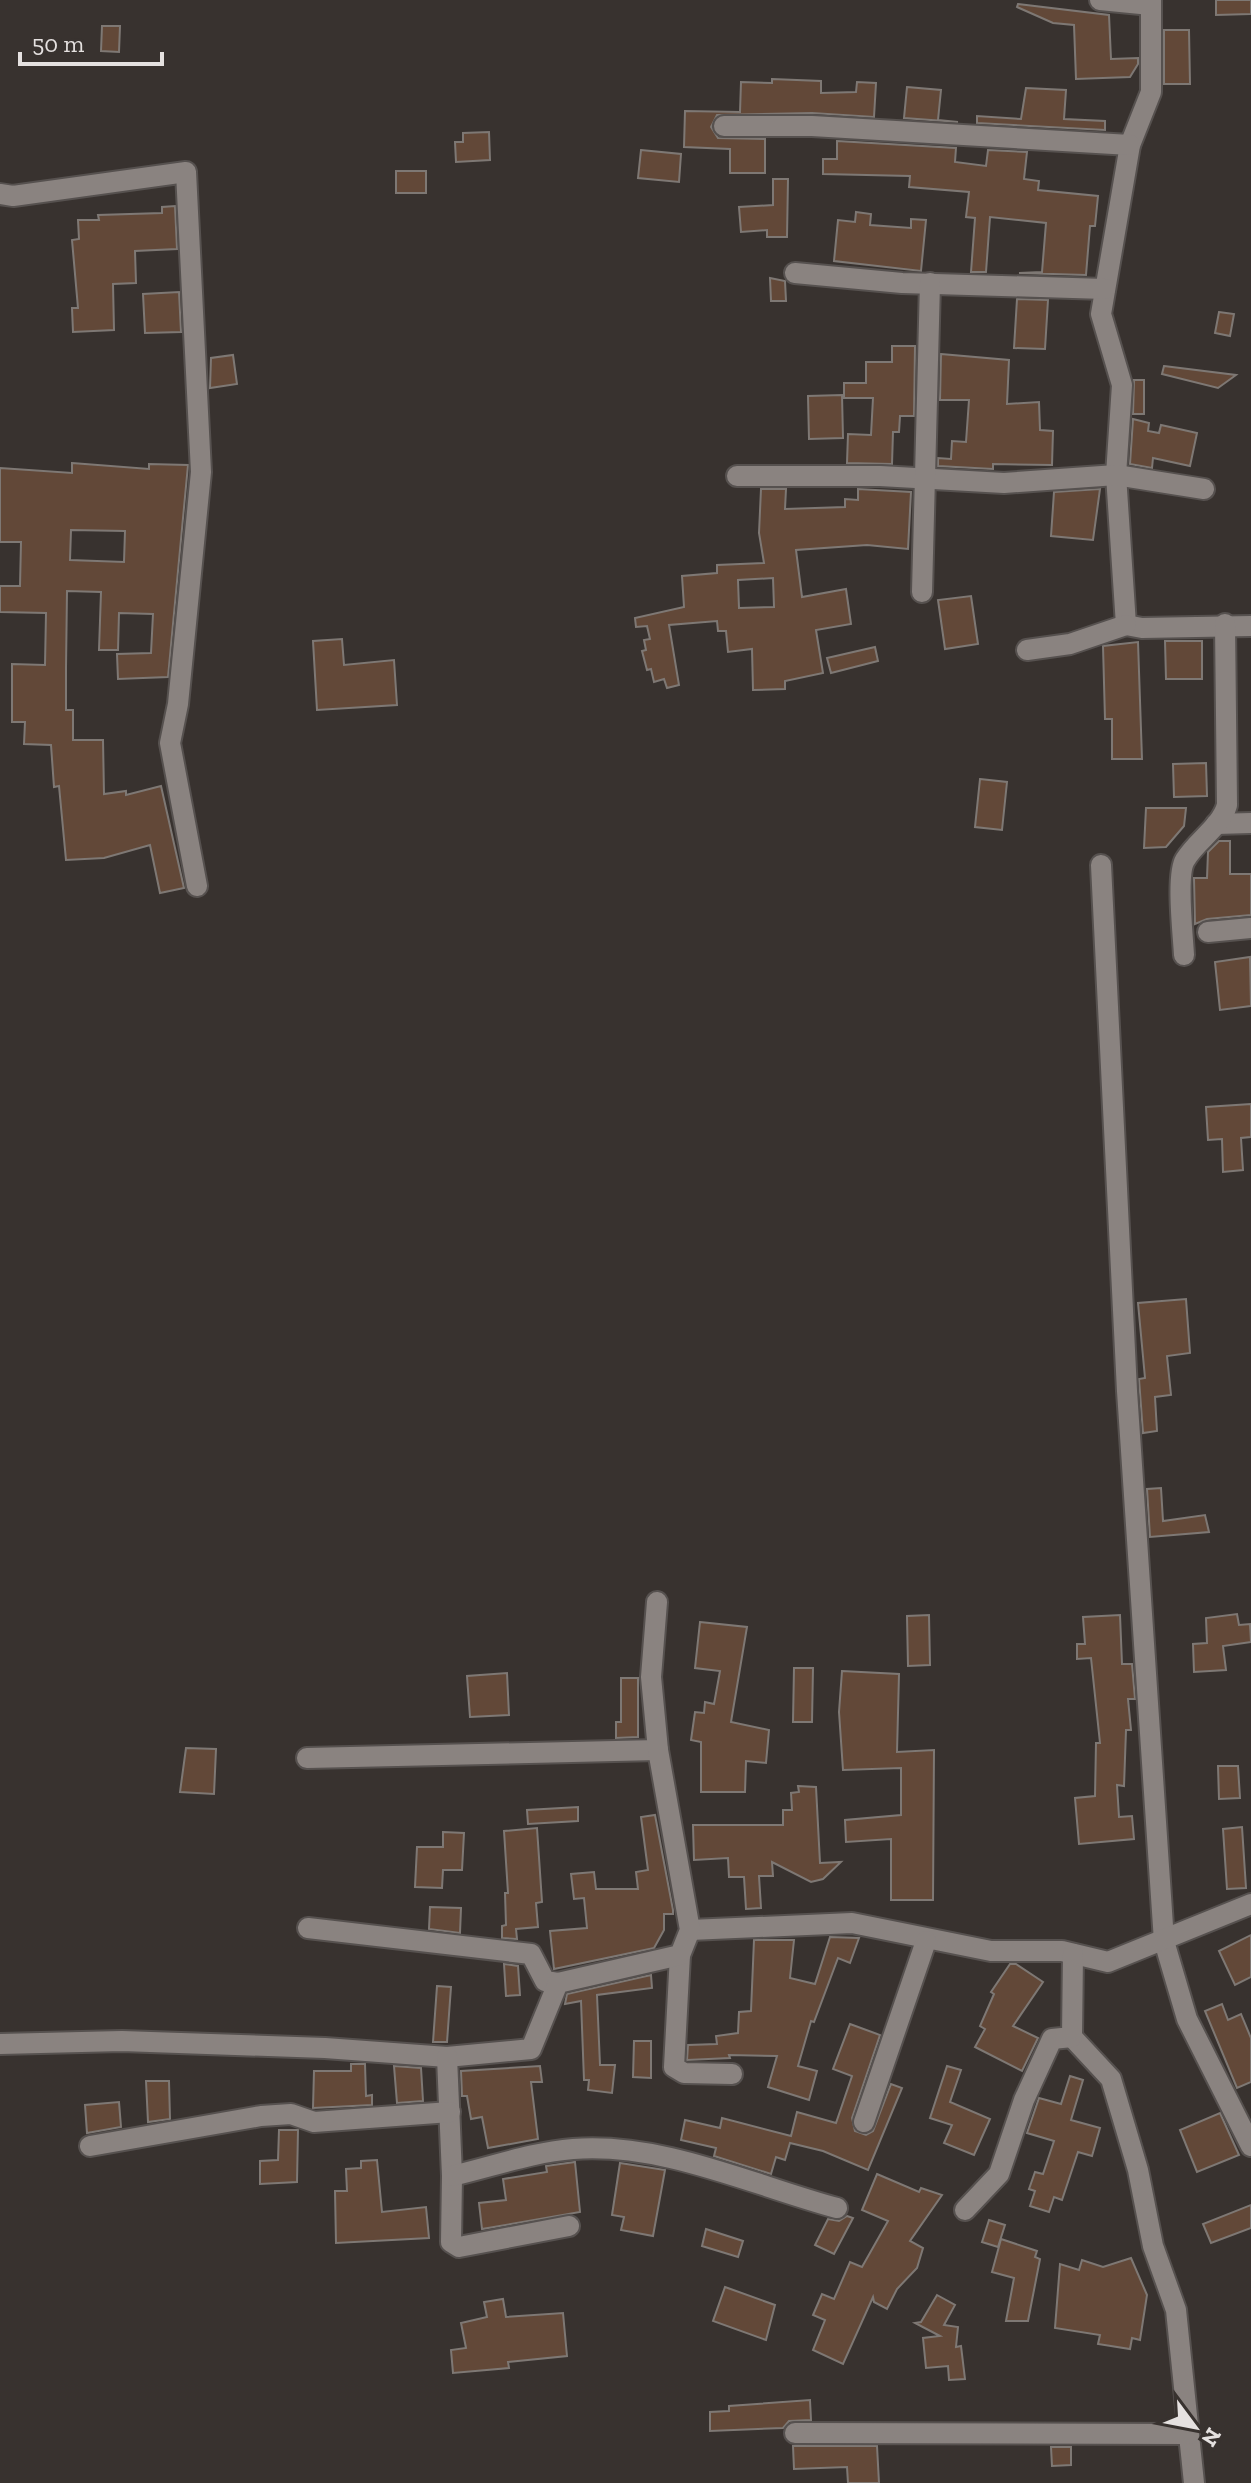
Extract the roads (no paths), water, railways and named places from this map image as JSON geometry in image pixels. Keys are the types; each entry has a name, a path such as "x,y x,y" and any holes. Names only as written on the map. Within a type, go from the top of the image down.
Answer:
{"street":[{"path":"1100,0 1151,2 1151,92 1130,145 1101,314 1122,385 1116,475 1126,625"},
{"path":"724,126 812,126 1130,145"},
{"path":"0,194 13,196 186,172 201,472 178,704 170,743 197,886"},
{"path":"795,273 930,283 1105,289"},
{"path":"922,592 930,283"},
{"path":"737,476 1004,483 1116,475 1204,489"},
{"path":"1184,955 1182,864 1197,842 1216,824 1227,805 1225,624"},
{"path":"1027,650 1070,644 1126,625 1142,628 1225,624 1251,626"},
{"path":"1216,824 1251,823"},
{"path":"1101,865 1127,1391 1164,1941 1187,2019 1251,2146"},
{"path":"1208,932 1251,928"},
{"path":"657,1602 651,1677 658,1750 690,1930 680,1955 674,2067 684,2073 732,2074"},
{"path":"307,1758 658,1750"},
{"path":"690,1930 852,1923 926,1941 991,1951 1073,1954 1108,1962 1251,1904"},
{"path":"308,1928 531,1954 545,1981 558,1983 680,1955"},
{"path":"864,2122 926,1941"},
{"path":"1073,1954 1072,2037 1111,2079 1138,2170 1153,2246 1176,2310 1194,2483"},
{"path":"0,2044 137,2042 325,2048 447,2057 531,2049 558,1983"},
{"path":"965,2210 999,2174 1024,2100 1052,2039 1072,2037"},
{"path":"447,2057 452,2176 450,2237 454,2245 569,2226"},
{"path":"90,2146 261,2116 291,2114 314,2122 450,2112"},
{"path":"452,2176 572,2149 620,2150 682,2161 837,2208"},
{"path":"795,2433 1189,2434"}]}
